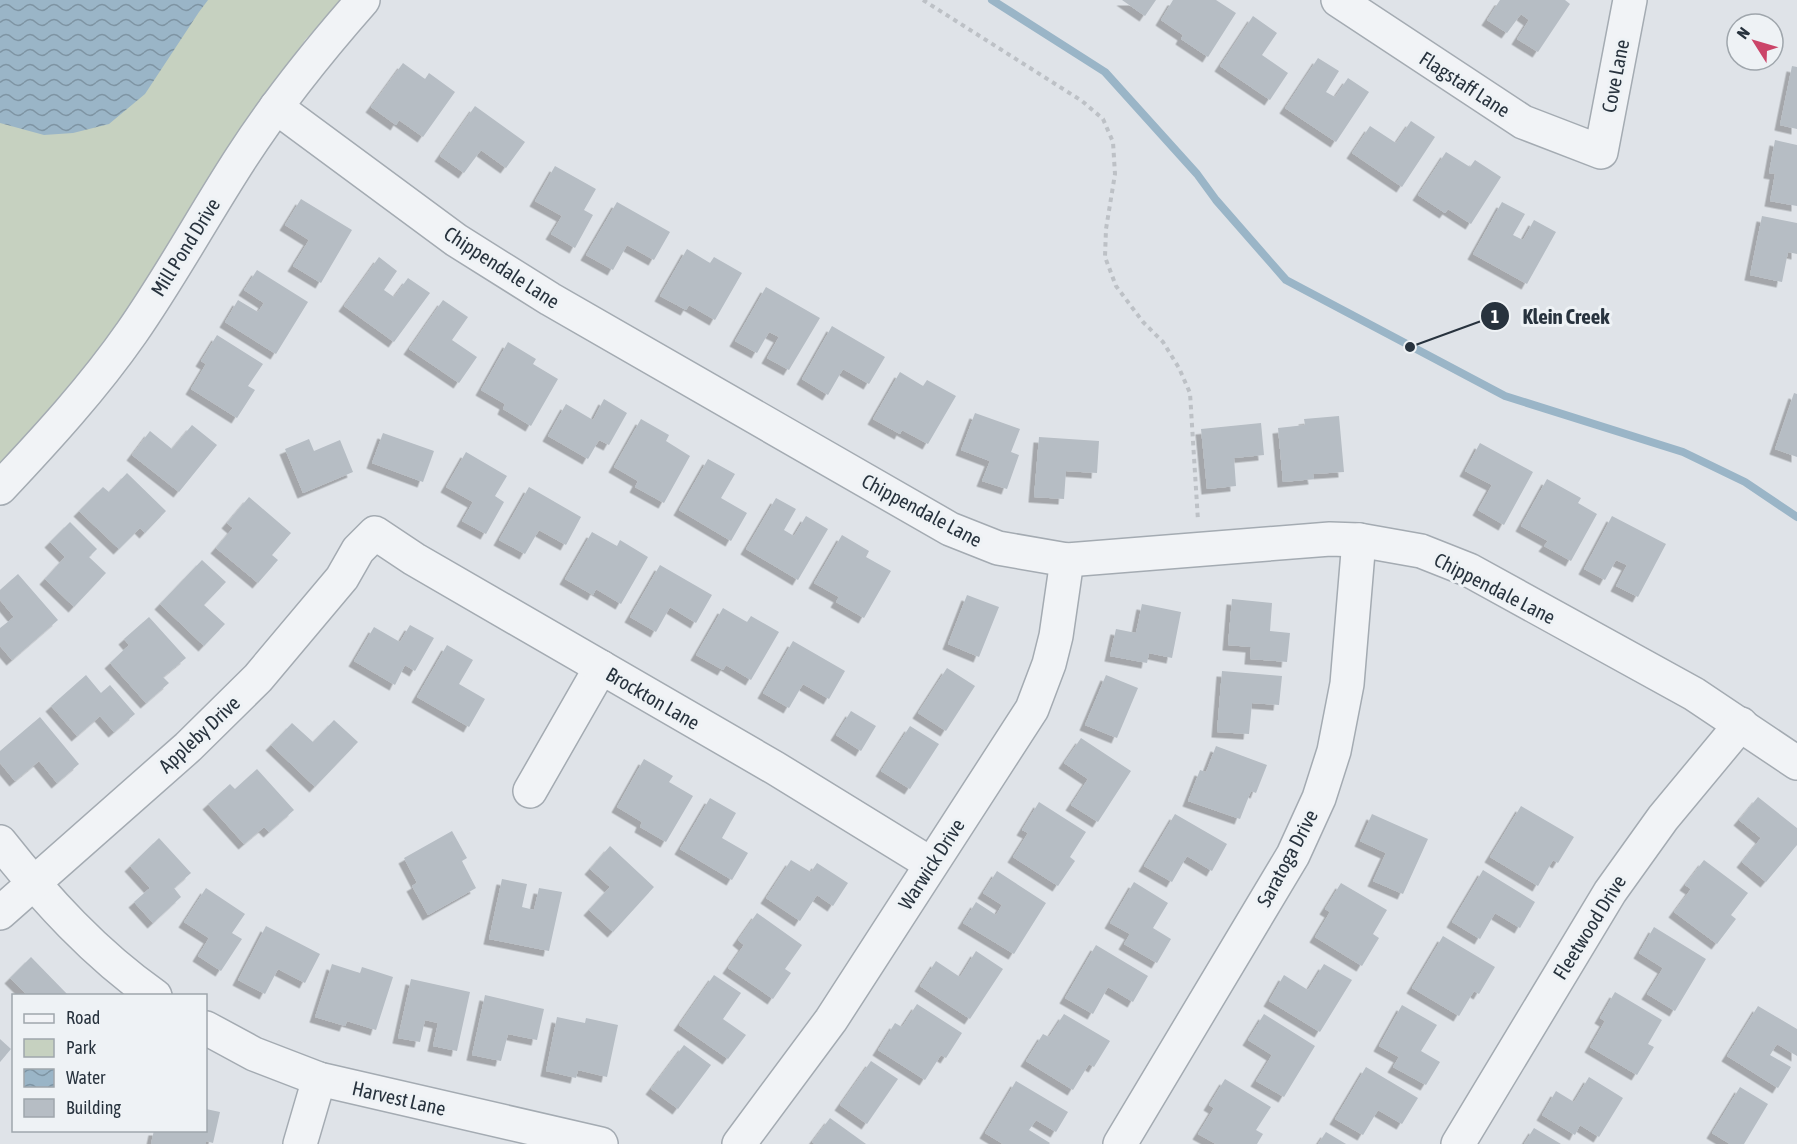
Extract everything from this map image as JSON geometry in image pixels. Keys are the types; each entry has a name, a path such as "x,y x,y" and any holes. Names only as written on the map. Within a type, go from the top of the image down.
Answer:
{"street":[{"name":"Mill Pond Drive","path":"0,488 64,420 132,332 241,158 276,107 319,50 363,0"},
{"name":"Flagstaff Lane","path":"1338,0 1523,122 1601,152"},
{"name":"Cove Lane","path":"1601,152 1630,0"},
{"name":"Chippendale Lane","path":"276,107 456,240 550,299 940,523 998,548 1067,560 1330,539 1359,540 1421,551 1469,570 1694,694 1797,763"},
{"name":"Brockton Lane","path":"375,533 414,559 775,768 931,864"},
{"name":"Appleby Drive","path":"0,913 188,747 258,678 342,578 358,550 375,533"},
{"name":"Saratoga Drive","path":"1120,1144 1293,855 1319,798 1334,751 1347,684 1359,540"},
{"name":"Warwick Drive","path":"739,1144 831,1020 1032,709 1049,664 1056,636 1067,560"},
{"path":"530,790 601,667"},
{"name":"Fleetwood Drive","path":"1458,1144 1610,892 1663,818 1741,724"},
{"path":"0,842 33,884 107,957 153,994"},
{"name":"Harvest Lane","path":"207,1029 254,1054 319,1079 601,1144"},
{"path":"300,1144 319,1079"}],"path":[{"path":"923,0 1082,101 1103,119 1113,142 1115,174 1104,257 1116,286 1143,322 1163,342 1179,368 1190,393 1199,549"}],"green space":[{"path":"0,0 343,0 305,40 124,318 51,415 0,468"}],"water":[{"path":"0,0 208,0 145,94 109,124 73,133 44,135 0,123"}],"building":[{"path":"1122,0 1156,0 1145,16"},
{"path":"1173,0 1216,0 1236,13 1208,57 1181,39 1183,35 1161,20"},
{"path":"1500,0 1565,0 1570,4 1538,52 1517,39 1529,20 1521,14 1507,33 1487,20"},
{"path":"1253,16 1277,33 1262,55 1288,73 1270,100 1220,66"},
{"path":"1318,58 1339,71 1326,92 1335,97 1348,78 1369,92 1336,142 1285,108"},
{"path":"403,63 425,79 429,73 455,92 423,137 399,120 396,125 371,107"},
{"path":"1792,66 1797,67 1797,129 1780,125"},
{"path":"475,106 525,142 506,168 481,150 464,173 440,156"},
{"path":"1411,121 1435,137 1402,187 1352,153 1370,126 1396,143"},
{"path":"1775,140 1797,145 1797,206 1770,201 1775,174 1769,173"},
{"path":"1446,152 1470,167 1475,160 1501,177 1471,224 1448,209 1445,213 1418,195"},
{"path":"555,166 596,189 584,210 593,215 575,248 551,234 562,216 535,201"},
{"path":"301,199 352,230 321,283 293,266 309,240 285,225"},
{"path":"617,202 670,232 654,260 627,245 613,270 586,255"},
{"path":"1502,202 1525,214 1513,235 1523,240 1534,220 1556,232 1527,284 1473,254"},
{"path":"1762,216 1797,223 1797,254 1788,252 1782,282 1750,275"},
{"path":"687,249 710,263 714,257 742,273 715,320 689,305 686,310 660,296"},
{"path":"379,257 397,271 384,290 394,297 408,278 430,293 394,342 344,306"},
{"path":"257,270 308,302 276,354 225,322 238,300 258,312 264,303 244,290"},
{"path":"766,287 820,318 789,370 767,358 779,337 769,332 757,353 735,341"},
{"path":"443,300 468,317 452,340 477,357 459,383 409,349"},
{"path":"832,326 885,357 869,384 843,369 828,395 802,379"},
{"path":"217,335 263,364 248,386 255,390 237,418 191,389 206,364 201,361"},
{"path":"508,342 536,359 533,364 558,379 531,426 503,409 505,404 481,390"},
{"path":"900,372 923,386 927,380 956,396 928,444 902,430 900,434 873,419"},
{"path":"1794,393 1797,394 1797,457 1775,449"},
{"path":"604,399 627,413 609,445 599,440 588,459 548,436 566,404 593,420"},
{"path":"975,413 1020,429 1011,452 1019,455 1007,489 982,481 990,461 961,450"},
{"path":"1339,416 1344,472 1313,474 1314,479 1283,482 1278,428 1305,425 1304,419"},
{"path":"641,419 669,435 666,441 690,456 664,503 635,487 638,481 614,467"},
{"path":"1261,423 1264,455 1234,458 1236,486 1207,489 1201,429"},
{"path":"192,425 217,445 179,492 132,455 150,431 172,449"},
{"path":"383,433 434,451 423,482 372,463"},
{"path":"1039,437 1099,441 1097,473 1066,471 1064,499 1034,497"},
{"path":"309,439 314,451 340,440 353,472 303,493 285,449"},
{"path":"1480,443 1533,472 1504,525 1478,510 1492,485 1465,471"},
{"path":"466,452 507,476 495,496 504,502 486,534 462,521 473,502 446,487"},
{"path":"708,459 735,474 721,498 747,513 731,541 679,510"},
{"path":"127,473 166,511 145,533 140,528 119,549 79,511 103,487 109,492"},
{"path":"1547,479 1581,498 1578,503 1597,514 1571,561 1544,546 1548,541 1521,526"},
{"path":"529,487 581,517 566,545 539,530 525,554 499,540"},
{"path":"249,497 291,533 272,555 278,560 258,583 216,548 233,528 227,523"},
{"path":"776,498 796,509 784,530 794,536 806,516 828,529 798,580 746,549"},
{"path":"1612,516 1666,544 1638,597 1616,586 1627,565 1616,560 1605,580 1584,569"},
{"path":"70,522 97,549 89,557 106,573 74,607 45,579 65,557 50,542"},
{"path":"592,532 617,546 620,540 648,557 621,604 596,589 593,595 565,579"},
{"path":"842,535 869,551 866,557 891,571 864,618 836,602 839,597 814,583"},
{"path":"202,560 226,582 204,605 225,624 204,646 160,604"},
{"path":"660,565 712,595 696,623 670,607 656,632 630,617"},
{"path":"18,574 58,620 12,660 0,646 0,628 14,617 0,600 0,590"},
{"path":"967,595 999,607 979,657 948,644"},
{"path":"1232,599 1272,603 1270,631 1290,633 1287,662 1250,659 1251,647 1228,645"},
{"path":"1142,604 1181,612 1172,658 1149,653 1147,663 1110,656 1116,629 1136,633"},
{"path":"723,608 747,622 751,616 779,632 751,680 726,665 723,670 696,655"},
{"path":"149,617 186,658 163,677 169,683 146,703 110,663 129,645 124,639"},
{"path":"410,625 434,638 415,671 405,665 395,685 354,661 374,627 400,642"},
{"path":"793,641 845,671 829,699 803,684 789,708 763,693"},
{"path":"447,645 473,660 459,684 485,699 469,727 417,697"},
{"path":"947,668 975,686 946,731 918,713"},
{"path":"1222,671 1282,676 1279,705 1252,703 1249,734 1217,732"},
{"path":"86,675 101,693 110,685 135,714 114,732 100,716 77,736 51,706"},
{"path":"1106,675 1138,688 1117,738 1085,725"},
{"path":"851,711 876,726 861,751 836,735"},
{"path":"40,717 79,764 57,783 39,761 15,781 0,763 0,751"},
{"path":"334,720 358,742 315,787 271,745 292,723 313,742"},
{"path":"910,726 939,744 910,789 881,771"},
{"path":"1081,738 1131,771 1098,822 1071,805 1088,779 1064,763"},
{"path":"1216,746 1267,765 1256,793 1251,791 1240,819 1188,801 1200,770 1206,772"},
{"path":"644,759 673,776 669,782 693,796 666,842 640,827 642,822 617,807"},
{"path":"257,769 294,810 269,832 264,827 244,844 208,804 230,784 235,789"},
{"path":"1758,797 1797,828 1797,845 1766,882 1742,862 1761,838 1739,820"},
{"path":"710,798 736,813 722,838 748,853 732,880 680,849"},
{"path":"1039,802 1086,832 1070,857 1075,861 1058,886 1013,857 1028,833 1022,830"},
{"path":"1521,806 1574,837 1558,863 1553,860 1538,886 1490,857"},
{"path":"1175,814 1227,844 1212,871 1187,856 1172,882 1144,866"},
{"path":"1372,814 1428,839 1403,894 1373,881 1386,853 1360,841"},
{"path":"452,831 467,858 462,861 476,888 428,915 412,886 417,883 404,858"},
{"path":"159,838 191,873 174,888 181,897 153,923 134,902 150,888 130,866"},
{"path":"610,846 654,887 613,932 589,910 610,887 590,869"},
{"path":"791,860 811,872 817,863 848,883 833,906 817,895 800,921 766,898"},
{"path":"1704,860 1748,893 1731,915 1736,919 1717,944 1674,912 1691,889 1685,885"},
{"path":"1483,870 1535,902 1520,928 1495,913 1480,939 1452,922"},
{"path":"997,871 1046,903 1014,954 963,923 976,902 996,915 1002,905 983,893"},
{"path":"502,879 527,884 522,907 534,910 539,888 562,892 549,951 489,939"},
{"path":"1134,882 1168,903 1153,928 1171,939 1157,963 1124,944 1130,934 1110,923"},
{"path":"1341,883 1387,910 1373,934 1379,938 1362,966 1315,937 1330,912 1325,909"},
{"path":"206,888 245,914 232,933 242,939 221,971 198,956 209,938 184,922"},
{"path":"757,913 802,945 785,969 791,973 773,999 728,968 744,945 738,940"},
{"path":"266,926 320,954 305,983 278,969 265,994 238,980"},
{"path":"1654,927 1706,959 1675,1011 1647,994 1663,968 1639,953"},
{"path":"1443,936 1495,967 1479,994 1474,991 1459,1016 1412,988"},
{"path":"1096,945 1148,976 1133,1002 1108,987 1093,1014 1065,998"},
{"path":"976,951 1003,969 970,1019 920,986 936,961 960,977"},
{"path":"31,957 67,994 26,994 10,978"},
{"path":"332,964 360,973 362,967 393,977 376,1030 347,1021 345,1026 315,1017"},
{"path":"1324,964 1352,980 1320,1032 1269,1001 1284,975 1308,990"},
{"path":"714,975 741,993 723,1019 746,1035 728,1059 679,1025"},
{"path":"411,979 470,992 457,1051 433,1046 438,1023 425,1020 420,1042 398,1038"},
{"path":"1615,992 1662,1020 1648,1044 1654,1047 1637,1075 1590,1047 1605,1021 1600,1018"},
{"path":"485,995 544,1009 537,1040 508,1034 501,1061 472,1055"},
{"path":"917,1004 962,1033 946,1058 941,1055 925,1080 878,1050 895,1023 902,1027"},
{"path":"1402,1005 1437,1025 1421,1051 1440,1062 1426,1085 1393,1067 1399,1057 1379,1046"},
{"path":"1758,1006 1797,1029 1797,1056 1777,1044 1770,1055 1791,1067 1778,1088 1727,1056"},
{"path":"1064,1014 1110,1041 1094,1067 1089,1064 1073,1090 1026,1061 1043,1034 1049,1037"},
{"path":"1264,1014 1315,1046 1284,1097 1256,1081 1272,1055 1248,1040"},
{"path":"557,1017 585,1023 586,1018 618,1025 607,1077 578,1070 576,1078 546,1071"},
{"path":"0,1039 11,1049 0,1062"},
{"path":"684,1045 711,1065 678,1109 651,1089"},
{"path":"871,1061 898,1079 867,1124 840,1105"},
{"path":"1366,1067 1418,1098 1402,1124 1378,1110 1363,1135 1335,1119"},
{"path":"1589,1077 1623,1098 1599,1137 1580,1125 1575,1135 1542,1115 1556,1091 1574,1102"},
{"path":"1225,1079 1271,1107 1256,1130 1263,1134 1257,1144 1216,1144 1198,1134 1214,1108 1209,1105"},
{"path":"1016,1081 1068,1112 1056,1132 1036,1120 1029,1130 1049,1144 1003,1144 985,1133"},
{"path":"1740,1087 1768,1104 1744,1144 1730,1144 1712,1133"},
{"path":"207,1109 220,1112 213,1143 206,1141 206,1144 151,1144 154,1132 207,1132"},
{"path":"830,1118 866,1144 815,1144 812,1142"},
{"path":"1534,1128 1561,1144 1524,1144"},
{"path":"1326,1132 1346,1144 1318,1144"}],"waterway":[{"path":"992,0 1105,72 1197,174 1216,200 1286,280 1505,396 1683,452 1745,482 1797,517"}],"place":[{"name":"Klein Creek","path":"1410,347"}]}
